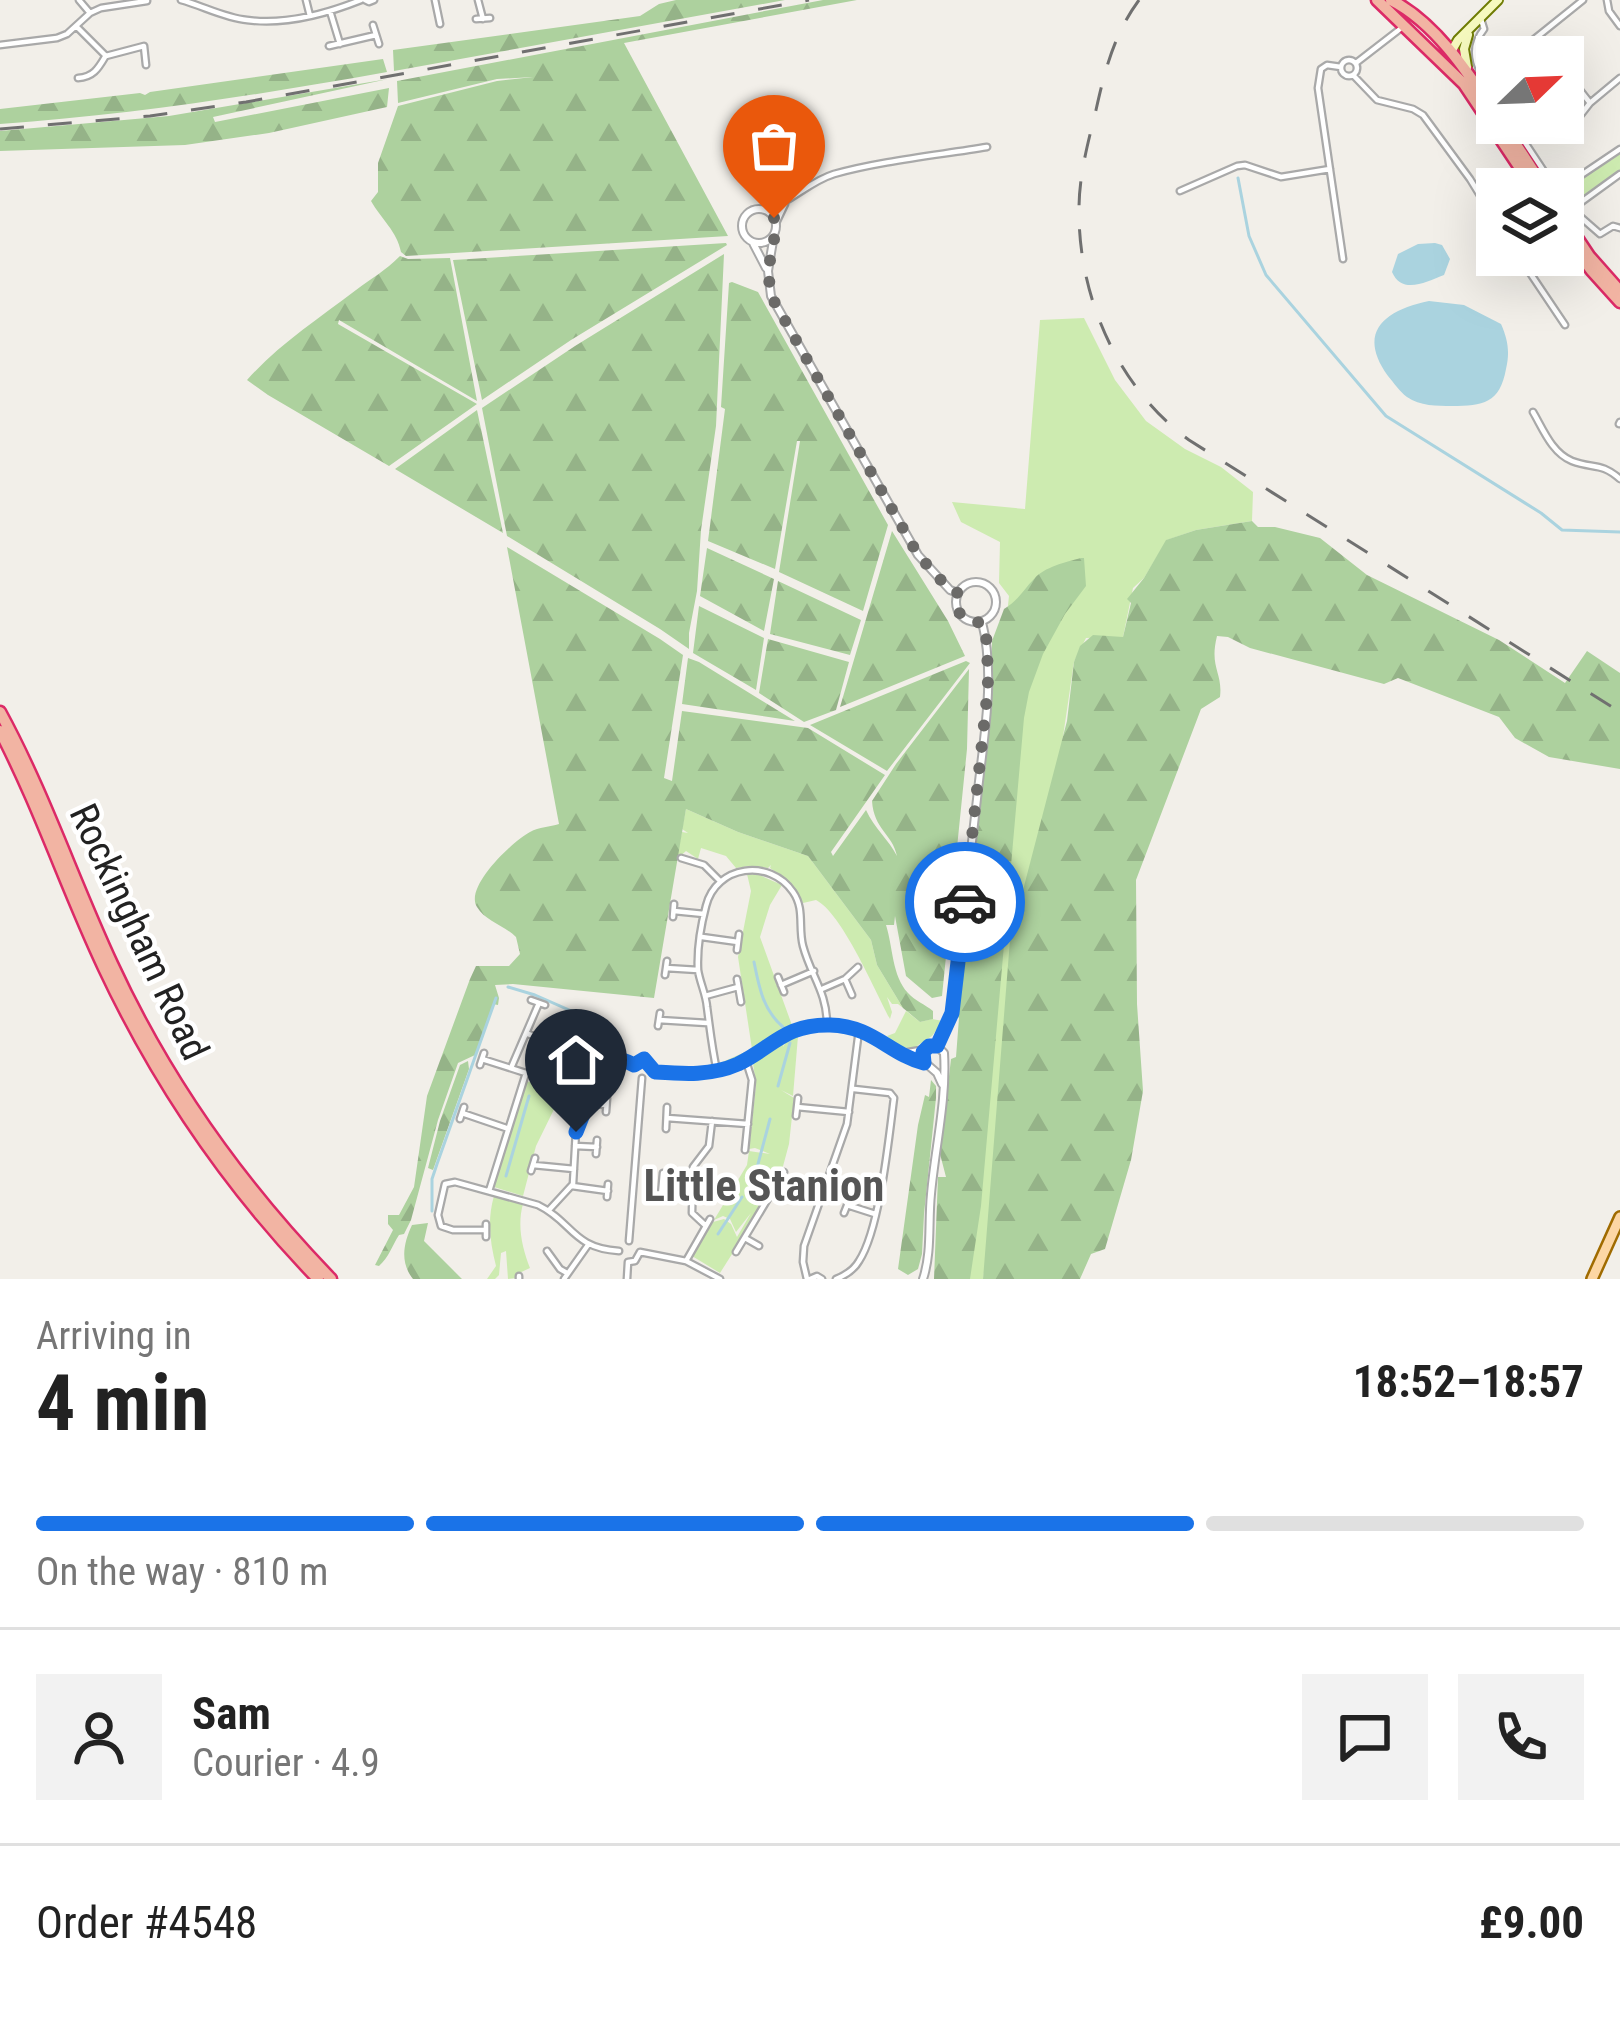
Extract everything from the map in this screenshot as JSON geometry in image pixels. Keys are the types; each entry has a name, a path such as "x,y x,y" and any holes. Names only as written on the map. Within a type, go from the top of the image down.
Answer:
{"highway":[{"path":"1377,0 1450,58 1476,91"},
{"path":"1392,1 1406,18 1405,26"},
{"path":"1392,1 1439,40 1445,56"},
{"path":"1405,26 1420,21"},
{"path":"1468,81 1521,168"},
{"path":"1518,144 1536,168"},
{"path":"1584,248 1620,291"},
{"path":"1584,260 1620,302"},
{"name":"Rockingham Road","path":"0,712 41,794 111,963 154,1045 232,1164 331,1279"},
{"name":"Rockingham Road","path":"0,731 103,967 146,1050 225,1171 318,1279"}],"main road":[{"path":"1445,56 1498,0"},
{"path":"1468,81 1464,49 1472,28"},
{"path":"1439,40 1457,40"},
{"path":"1592,1279 1620,1217"}],"street":[{"path":"79,0 90,13"},
{"path":"182,0 210,4 249,20 310,16 374,0"},
{"path":"306,0 310,16"},
{"path":"435,0 440,24"},
{"path":"478,0 483,19"},
{"path":"1538,36 1583,0"},
{"path":"1607,0 1620,26"},
{"path":"0,46 57,38 100,8 147,1"},
{"path":"330,10 340,44"},
{"path":"1478,36 1484,28 1481,18"},
{"path":"373,25 379,44"},
{"path":"1341,67 1347,60 1356,63 1368,57 1405,26"},
{"path":"77,27 106,56"},
{"path":"329,46 376,35"},
{"path":"144,37 146,65"},
{"path":"79,78 89,77 106,56 144,46"},
{"path":"1353,75 1356,63"},
{"path":"1343,259 1318,78 1327,65 1353,75 1377,100 1423,115 1476,189"},
{"path":"1584,112 1620,78"},
{"path":"1584,96 1590,103"},
{"path":"768,271 744,232 745,218 752,211 785,204 811,183 837,173 987,147"},
{"path":"1584,173 1620,149"},
{"path":"1180,190 1245,165 1281,177 1330,170"},
{"path":"1620,175 1578,206 1577,217 1598,233 1612,226 1620,228"},
{"path":"785,204 776,223 768,271 771,296 918,555 958,593"},
{"path":"766,210 776,223"},
{"path":"752,241 763,242 774,235"},
{"path":"1532,276 1565,325"},
{"path":"1533,412 1562,455 1602,466 1620,479"},
{"path":"976,582 992,590 995,609 982,622 963,618 956,606 965,585 976,582"},
{"path":"937,1046 952,1013 984,738 988,687 982,622"},
{"path":"686,856 720,881"},
{"path":"717,1071 698,970 710,895 734,873 753,870 780,879 796,897 802,914 802,944 826,1001 827,1025"},
{"path":"674,910 704,914"},
{"path":"701,937 738,942"},
{"path":"666,968 698,970"},
{"path":"822,989 858,968"},
{"path":"781,985 814,971"},
{"path":"845,979 852,995"},
{"path":"705,996 738,983 741,1002"},
{"path":"512,1068 538,1002"},
{"path":"659,1020 707,1023"},
{"path":"652,1071 717,1071 746,1060 782,1035 827,1025 875,1036 933,1069 943,1088"},
{"path":"822,1279 808,1279 803,1246 849,1112 859,1030"},
{"path":"526,1034 569,1048 585,1065"},
{"path":"903,1053 937,1046 945,1060 923,1279"},
{"path":"924,1063 926,1049"},
{"path":"565,1093 594,1059 610,1057 634,1065"},
{"path":"482,1059 526,1073 587,1104 606,1105"},
{"path":"634,1065 646,1060 652,1071"},
{"path":"745,1150 752,1080 746,1060"},
{"path":"933,1069 945,1060"},
{"path":"634,1065 634,1074 642,1078 652,1071"},
{"path":"489,1191 526,1073"},
{"path":"629,1241 642,1078"},
{"path":"836,1279 860,1261 875,1214 893,1096 851,1089"},
{"path":"796,1116 798,1098"},
{"path":"549,1210 572,1186 576,1132 587,1104"},
{"path":"666,1129 668,1107"},
{"path":"797,1107 849,1112"},
{"path":"462,1113 506,1128"},
{"path":"667,1118 748,1124"},
{"path":"686,1261 708,1222 692,1213 692,1185 693,1168 710,1141 712,1121"},
{"path":"575,1146 596,1147"},
{"path":"533,1165 574,1169"},
{"path":"736,1252 784,1172"},
{"path":"661,1195 663,1173"},
{"path":"781,1180 821,1195"},
{"path":"486,1230 447,1229 438,1218 448,1182 549,1210 588,1245 619,1251"},
{"path":"662,1184 692,1185"},
{"path":"572,1186 608,1191"},
{"path":"844,1213 849,1201 875,1214"},
{"path":"745,1238 759,1246"},
{"path":"628,1262 619,1251 629,1241"},
{"path":"629,1241 640,1252 686,1261 719,1279"},
{"path":"547,1251 566,1276 588,1245"},
{"path":"628,1262 640,1252"},
{"path":"627,1279 628,1262"}],"green space":[{"path":"676,0 785,0 394,71 393,50 640,16"},
{"path":"823,0 857,0 624,43 728,236 406,256 371,201 378,192 378,163 398,106 497,81 533,77 497,79 398,103 397,81"},
{"path":"383,59 387,72 146,110 0,124 0,109 145,95"},
{"path":"388,79 213,117 215,122 389,88 387,107 269,133 185,145 0,151 0,131 169,116"},
{"path":"1620,152 1620,171 1584,198 1584,176"},
{"path":"760,166 789,178 813,171 790,194 766,201 751,184 751,170"},
{"path":"726,243 571,340 482,400 453,260"},
{"path":"724,254 716,426 689,649 507,536 482,408"},
{"path":"400,256 450,258 477,401 339,320 338,324 477,404 389,466 247,380 285,344"},
{"path":"732,282 758,292 888,525 863,611 779,572 800,441 775,569 708,541 725,409 721,407"},
{"path":"1084,318 1115,380 1146,421 1253,492 1252,521 1167,540 1133,588 1123,637 1086,638 1074,662 983,1279 940,1279 997,631 1006,623 1009,596 999,583 1000,542 961,522 952,502 1025,509 1040,320"},
{"path":"477,410 503,533 395,469"},
{"path":"1252,521 1258,527 1320,538 1367,575 1499,640 1565,683 1587,651 1620,673 1620,769 1549,757 1515,738 1499,717 1398,678 1384,684 1217,636 1220,697 1201,709 1136,880 1143,1091 1131,1160 1105,1249 1091,1254 1080,1279 983,1279 1010,940 1067,721 1074,662 1080,646 1093,635 1123,637 1131,603 1127,599 1166,540"},
{"path":"892,531 965,656 840,707"},
{"path":"507,547 683,655 664,778 672,781 682,711 808,728 885,775 831,852 833,856 866,810 897,856 876,819 872,801 969,669 967,749 942,996 932,998 906,976 895,916 894,925 886,925 899,978 911,996 933,1011 933,1019 920,1022 903,1008 877,965 871,940 808,856 686,809 654,998 495,985 498,1005 493,1004 475,1055 458,1063 411,1220 379,1266 375,1265 393,1230 388,1215 399,1215 414,1187 427,1096 470,979 476,966 509,966 520,954 516,937 477,907 477,888 492,865 522,837 559,824"},
{"path":"707,548 774,579 764,631 700,596"},
{"path":"1084,558 1086,586 1043,654 1024,718 981,1206 970,1279 934,1279 938,1177 946,1177 940,1154 951,1059 956,1057 956,1015 990,724 992,641 1004,609 1038,575"},
{"path":"778,581 861,620 850,655 770,634"},
{"path":"699,606 764,638 756,690 693,653"},
{"path":"768,639 849,662 836,710 804,722 759,693"},
{"path":"688,658 699,662 795,721 682,704"},
{"path":"970,663 887,771 810,725"},
{"path":"686,809 808,856 871,940 877,965 903,1008 887,997 890,1019 836,920 816,900 803,903 791,883 771,865 736,868 726,856 701,848 698,859 686,851 676,860 682,832 688,833 682,829"},
{"path":"747,874 782,885 760,937 793,1028 723,1065 720,1063 752,1049 738,957 751,891"},
{"path":"906,1011 920,1022 943,1021 932,1036 912,1049 898,1046 887,1036 895,1033"},
{"path":"798,1036 793,1096 781,1090 794,1098 782,1170 720,1273 692,1256 713,1222 724,1219 737,1237 751,1213 736,1232 730,1219 723,1216 714,1220 747,1165 749,1151 770,1154 749,1149 756,1085 753,1063"},
{"path":"468,1061 433,1170 428,1168 440,1121 460,1065"},
{"path":"931,1080 936,1098 922,1254 918,1269 908,1275 898,1269 918,1125"},
{"path":"527,1082 550,1090 543,1099 552,1091 561,1095 536,1146 523,1196 494,1187"},
{"path":"494,1196 523,1204 521,1236 530,1268 516,1278 508,1279 506,1251 501,1253 499,1275 487,1279 496,1266 490,1231"},
{"path":"428,1223 424,1241 462,1279 413,1279 409,1273 404,1253 409,1232 412,1225"}],"water":[{"path":"1418,244 1442,245 1450,259 1444,275 1415,285 1396,279 1392,272 1398,254"},
{"path":"1429,301 1464,305 1501,324 1507,363 1499,389 1488,400 1463,406 1423,404 1407,397 1379,361 1375,335 1380,325 1400,310"}],"waterway":[{"path":"1238,178 1249,236 1266,275 1386,416 1562,530 1620,532"},
{"path":"754,962 766,1006 783,1027"},
{"path":"508,987 610,1028"},
{"path":"432,1211 432,1179 496,998"},
{"path":"778,1086 790,1043"},
{"path":"506,1176 529,1096"},
{"path":"754,1179 770,1119"},
{"path":"718,1234 742,1197"}],"railway":[{"path":"0,129 246,102 809,0"},
{"path":"1139,0 1107,67 1079,196 1086,275 1107,338 1123,367 1164,419 1189,440 1620,712"}],"way so far":[{"path":"774,218 768,271 771,296 918,555 958,593 956,606 963,618 982,622 988,687 965,902"}],"district":[{"name":"Little Stanion","path":"764,1185"}],"route":[{"path":"576,1132 587,1104 565,1093 580,1069 600,1058 619,1058 634,1065 644,1059 655,1072 710,1072 746,1060 790,1032 827,1025 870,1034 924,1063 923,1052 937,1046 952,1013 965,902"}]}
